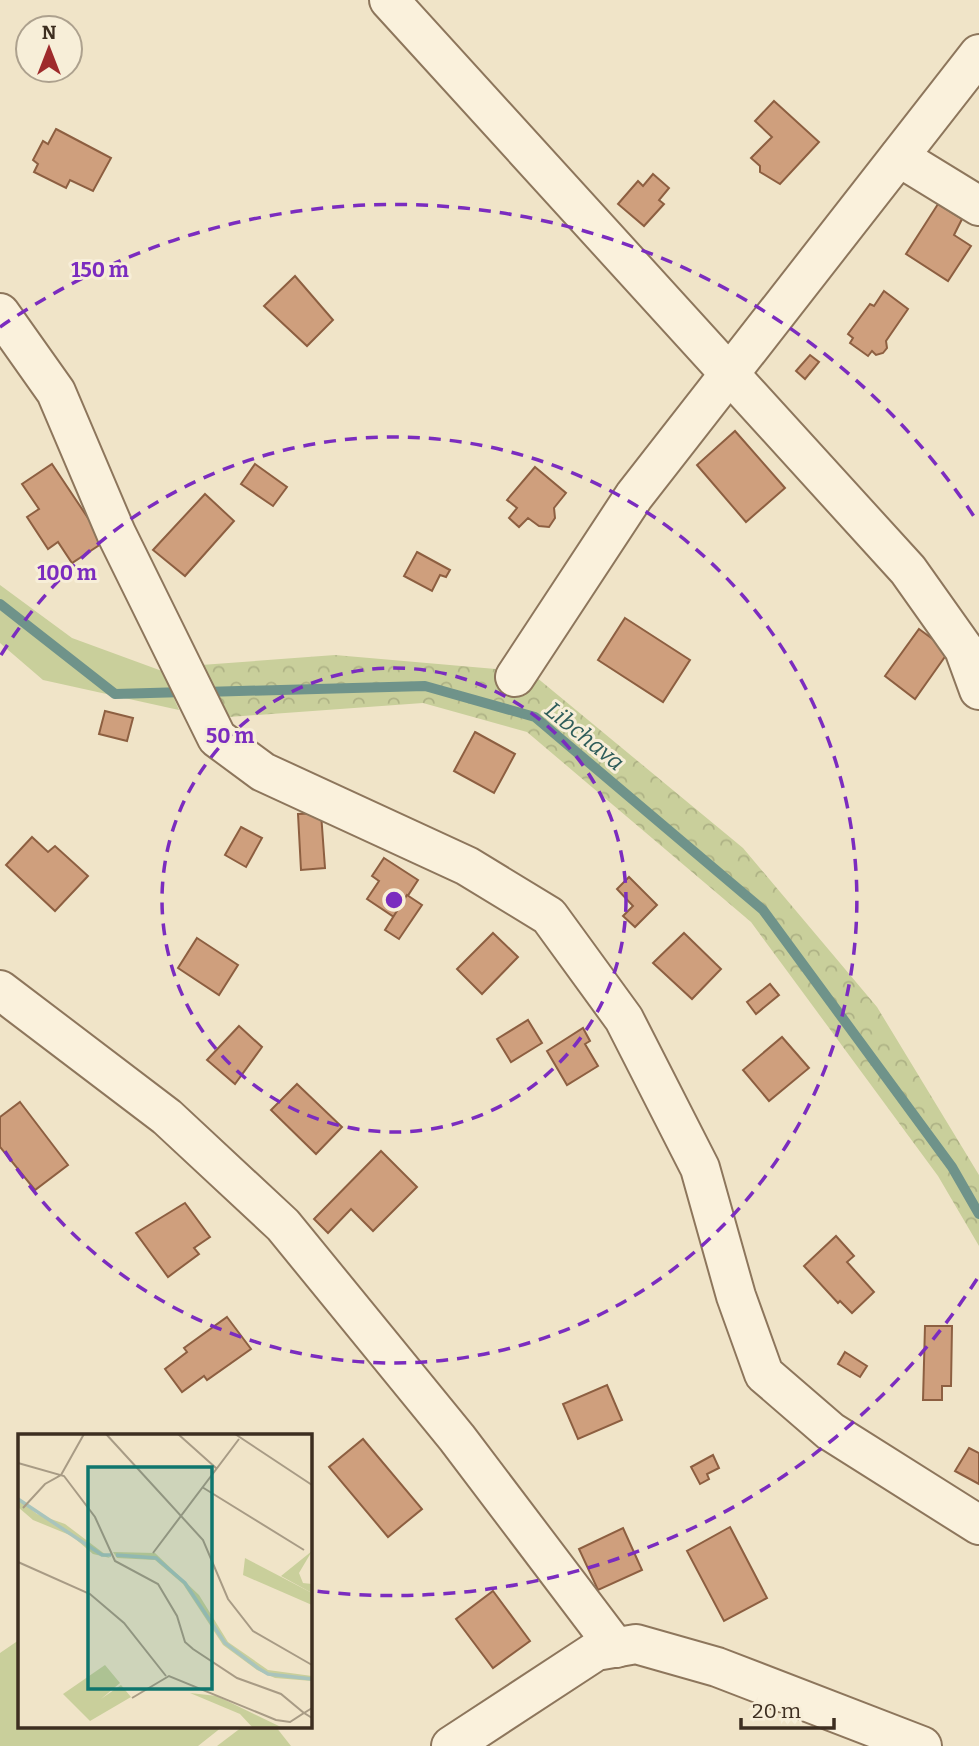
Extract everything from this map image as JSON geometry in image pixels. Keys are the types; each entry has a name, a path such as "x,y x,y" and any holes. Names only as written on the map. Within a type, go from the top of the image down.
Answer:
{"street":[{"path":"389,0 908,570 964,649 979,690"},
{"path":"515,677 634,496 979,54"},
{"path":"899,157 979,206"},
{"path":"0,313 56,392 116,533 217,738 263,772 467,866 550,916 624,1019 700,1168 736,1296 764,1374 830,1431 979,1525"},
{"path":"0,990 167,1117 283,1225 457,1438 616,1647"},
{"path":"451,1746 596,1651 636,1644 717,1667 922,1746"}],"green space":[{"path":"0,585 72,638 162,671 179,710 43,680 0,643"},
{"path":"335,655 530,672 743,848 877,1007 979,1175 979,1246 938,1176 751,922 527,732 423,703 229,717 201,665"},
{"path":"18,1641 18,1728 221,1728 198,1746 0,1746 0,1653"},
{"path":"241,1728 277,1728 291,1746 217,1746"}],"building":[{"path":"774,101 819,142 780,184 760,172 760,166 751,158 772,137 755,121"},
{"path":"56,129 111,158 93,191 70,180 66,188 34,172 38,164 33,160 43,141 48,144"},
{"path":"653,174 669,188 659,200 664,204 644,226 618,204 638,181 643,186"},
{"path":"938,204 962,219 954,235 971,246 948,281 906,254"},
{"path":"295,276 333,320 307,346 264,306"},
{"path":"884,291 908,309 886,341 887,348 883,353 876,355 872,351 868,356 850,343 853,338 848,334 870,304 874,306"},
{"path":"810,355 819,362 805,379 796,371"},
{"path":"735,431 785,488 746,522 697,465"},
{"path":"52,464 104,542 72,563 58,542 48,549 27,517 39,509 22,484"},
{"path":"255,464 287,487 273,506 241,484"},
{"path":"535,467 566,493 554,508 555,518 549,527 539,526 528,518 519,527 509,518 517,508 507,500"},
{"path":"205,494 234,521 185,576 153,550"},
{"path":"417,552 450,570 446,577 440,575 432,591 404,576"},
{"path":"625,618 690,660 663,702 598,660"},
{"path":"919,629 949,651 915,699 885,676"},
{"path":"105,711 133,718 127,741 99,734"},
{"path":"475,732 515,754 494,793 454,771"},
{"path":"321,813 325,868 301,870 298,814"},
{"path":"241,827 262,838 246,867 225,855"},
{"path":"32,837 48,852 55,846 88,876 55,911 6,865"},
{"path":"384,858 418,880 394,917 367,899 379,881 372,876"},
{"path":"629,877 657,905 635,927 623,916 633,906 617,889"},
{"path":"407,895 422,905 399,939 385,930"},
{"path":"493,933 518,957 482,994 457,969"},
{"path":"684,933 721,969 692,999 653,963"},
{"path":"197,938 238,965 219,995 178,968"},
{"path":"770,984 779,995 756,1014 747,1002"},
{"path":"528,1020 542,1043 511,1062 497,1039"},
{"path":"239,1026 262,1047 235,1084 207,1060"},
{"path":"583,1028 590,1041 585,1044 598,1066 567,1085 547,1051"},
{"path":"782,1037 809,1068 769,1101 743,1070"},
{"path":"297,1084 342,1127 316,1154 271,1110"},
{"path":"20,1102 68,1165 35,1190 0,1147 0,1117"},
{"path":"381,1151 417,1187 373,1231 351,1209 328,1233 314,1219"},
{"path":"185,1203 210,1237 194,1248 199,1254 168,1277 136,1233"},
{"path":"836,1236 854,1256 847,1262 874,1292 852,1313 840,1301 838,1303 804,1266"},
{"path":"227,1317 251,1349 207,1380 204,1376 182,1392 165,1369 187,1352 184,1348"},
{"path":"925,1326 952,1326 951,1386 942,1386 942,1400 923,1400"},
{"path":"845,1352 867,1366 860,1377 838,1364"},
{"path":"607,1385 622,1420 578,1439 563,1404"},
{"path":"363,1439 422,1509 388,1537 329,1467"},
{"path":"969,1448 979,1453 979,1484 955,1471"},
{"path":"713,1455 719,1468 707,1474 709,1479 700,1484 691,1467"},
{"path":"730,1527 767,1598 724,1621 687,1551"},
{"path":"623,1528 642,1570 598,1590 579,1549"},
{"path":"493,1591 530,1641 493,1668 456,1619"}],"waterway":[{"name":"Libchava","path":"0,604 115,694 185,692"},
{"name":"Libchava","path":"204,692 425,686 535,717 763,910 952,1167 979,1214"}]}
